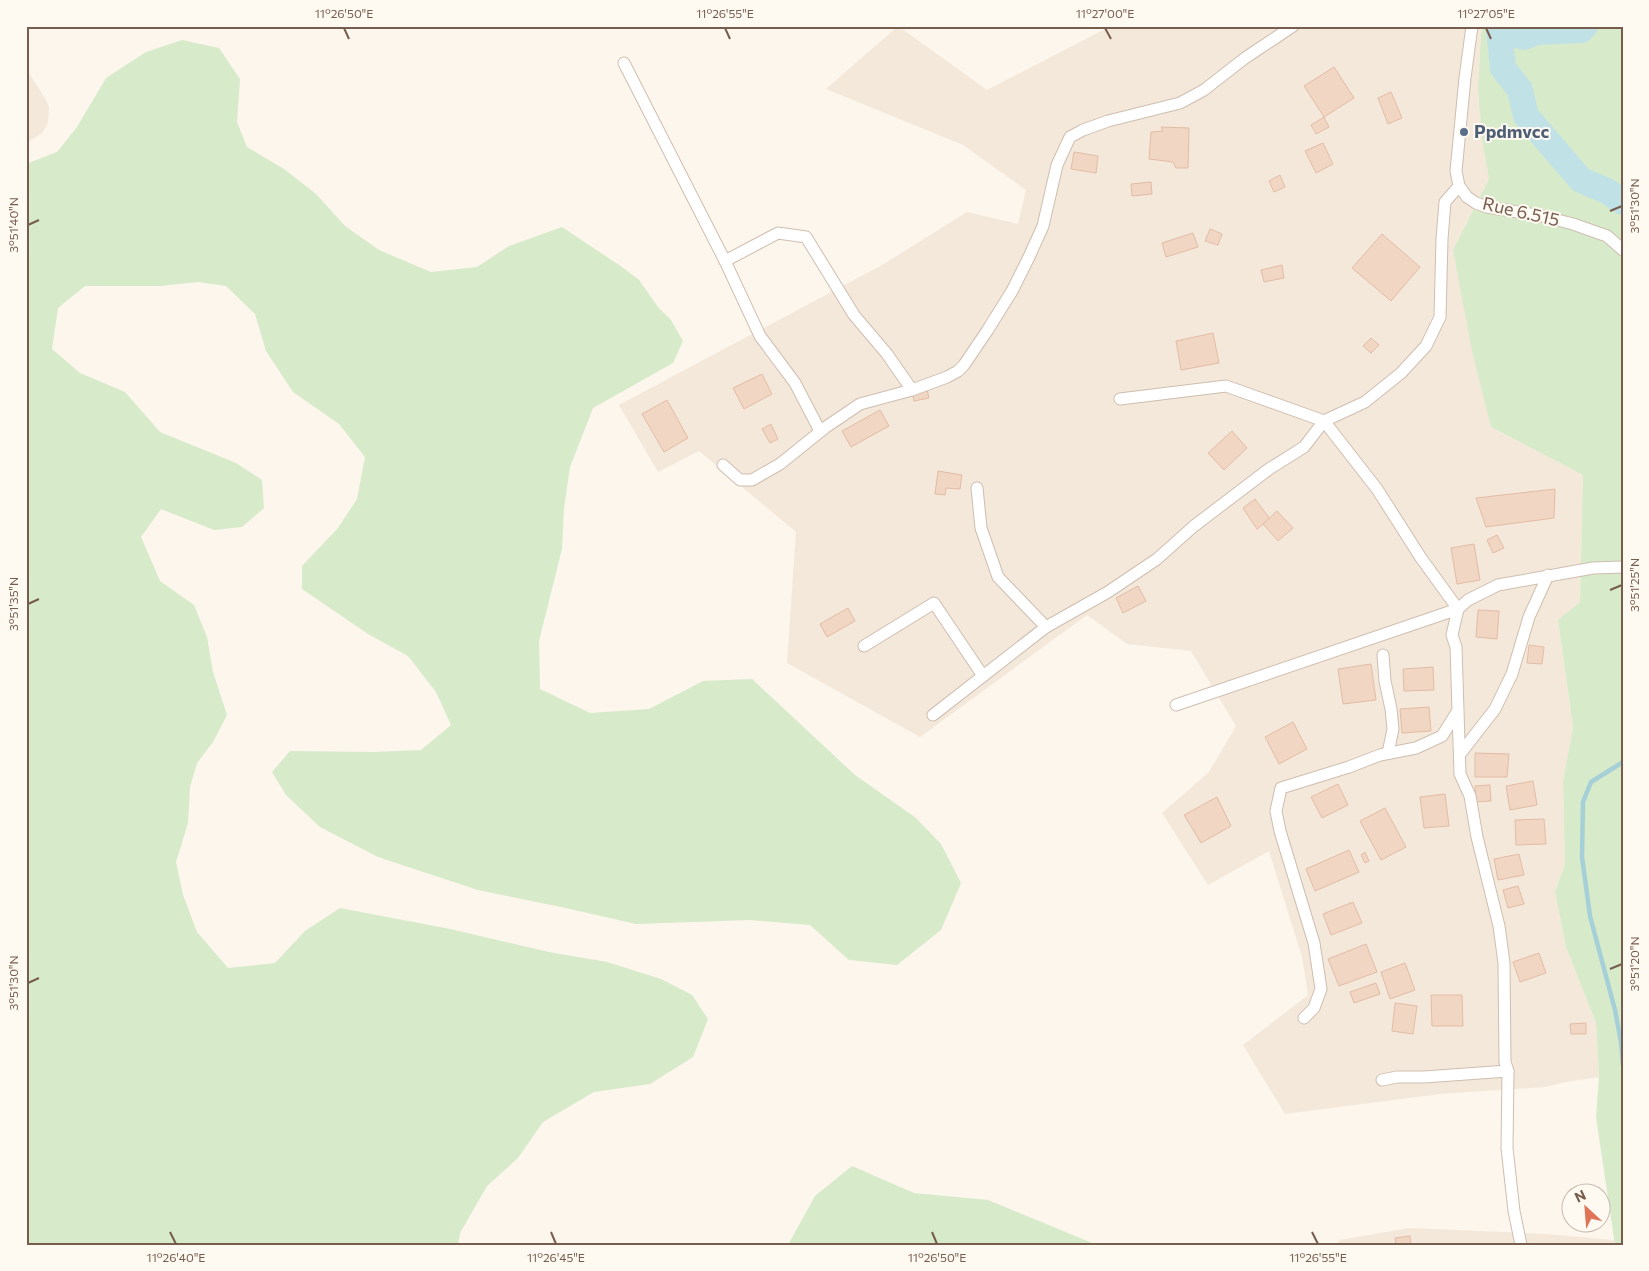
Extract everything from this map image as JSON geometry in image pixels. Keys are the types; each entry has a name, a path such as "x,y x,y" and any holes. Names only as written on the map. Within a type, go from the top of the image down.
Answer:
{"street":[{"path":"723,465 740,480 752,480 780,464 820,431 860,404 912,390 958,371 987,331 1012,291 1043,226 1057,165 1070,137 1108,121 1180,103 1204,90 1245,58 1293,26"},
{"path":"933,715 1046,627 1108,592 1157,559 1201,520 1269,469 1304,447 1324,421 1365,402 1401,373 1426,346 1440,317 1445,202 1459,186 1456,171 1472,26"},
{"path":"624,63 725,261 760,336 795,383 820,431"},
{"name":"Rue 6.515","path":"1459,186 1467,197 1476,203 1573,224 1606,236 1623,250"},
{"path":"725,261 778,232 806,238 854,315 887,354 912,390"},
{"path":"1120,399 1226,386 1324,421 1377,489 1397,522 1458,610 1452,634 1456,647 1460,774 1470,796 1477,837 1499,926 1504,963 1505,1062 1508,1071 1507,1148 1514,1211 1521,1245"},
{"path":"977,488 981,528 998,577 1046,627"},
{"path":"1176,705 1458,610 1468,600 1498,585 1592,568 1623,567"},
{"path":"1460,754 1495,709 1512,674 1529,617 1548,575"},
{"path":"864,646 934,603 983,676"},
{"path":"1383,655 1385,680 1391,709 1392,729 1388,754"},
{"path":"1304,1018 1314,1008 1321,989 1314,943 1280,831 1276,810 1281,788 1388,754 1416,748 1442,736 1457,712"},
{"path":"1382,1080 1397,1077 1508,1071"}],"shaded area":[{"path":"898,26 987,90 1111,26 1483,26 1478,90 1482,139 1489,179 1453,250 1491,427 1583,475 1580,602 1558,621 1573,729 1563,781 1565,864 1555,892 1566,947 1596,1023 1599,1077 1545,1087 1440,1094 1285,1114 1243,1045 1308,995 1302,957 1269,851 1208,885 1162,813 1209,772 1236,726 1191,651 1127,644 1087,615 920,737 787,663 796,532 699,451 658,472 619,405 882,265 967,212 1018,224 1026,190 963,145 826,89"},
{"path":"26,69 49,107 48,123 42,133 26,143"},
{"path":"1409,1228 1547,1234 1614,1240 1615,1245 1336,1245 1340,1240"}],"green space":[{"path":"1483,26 1623,26 1623,1245 1615,1245 1612,1225 1612,1184 1606,1184 1596,1117 1599,1077 1596,1023 1566,947 1555,892 1565,864 1563,781 1573,728 1558,620 1580,602 1583,475 1491,427 1472,351 1453,250 1489,179 1482,139 1478,90"},
{"path":"182,40 219,48 240,79 237,122 247,147 284,169 316,194 345,226 379,250 431,272 477,267 509,246 562,227 639,280 658,307 671,320 683,341 673,363 593,408 570,467 564,508 562,549 539,641 540,689 590,713 649,709 703,681 752,679 855,775 916,818 941,844 961,883 941,930 897,965 849,960 810,925 750,920 636,924 478,890 378,857 320,827 286,795 272,772 290,751 374,752 421,750 451,725 436,692 408,656 368,634 302,589 302,566 338,528 357,499 365,457 339,424 293,392 266,351 255,314 226,286 198,282 160,286 85,286 58,308 52,349 80,373 125,392 160,432 236,463 262,480 264,508 242,527 214,530 161,509 141,537 160,581 194,605 207,637 213,672 227,715 213,742 197,763 190,787 188,823 176,862 183,895 197,932 228,968 275,963 305,931 340,908 450,929 549,952 607,962 661,979 692,995 708,1019 693,1057 650,1084 594,1092 543,1122 518,1158 487,1186 460,1233 458,1245 26,1245 26,164 57,152 77,127 106,78 146,52"},
{"path":"852,1166 914,1193 988,1200 1097,1245 788,1245 815,1196"}],"building":[{"path":"1334,67 1354,98 1324,117 1304,86"},
{"path":"1391,92 1402,118 1388,124 1378,98"},
{"path":"1324,117 1329,127 1316,134 1311,125"},
{"path":"1161,127 1189,128 1188,168 1176,168 1173,162 1149,159 1151,132 1163,131"},
{"path":"1323,143 1333,164 1316,173 1305,151"},
{"path":"1074,152 1098,156 1096,173 1071,169"},
{"path":"1280,175 1285,187 1274,192 1269,181"},
{"path":"1151,182 1152,194 1132,196 1131,184"},
{"path":"1210,229 1222,234 1218,245 1205,241"},
{"path":"1193,233 1198,247 1166,257 1162,243"},
{"path":"1382,234 1420,267 1391,301 1352,268"},
{"path":"1282,265 1284,278 1264,282 1261,270"},
{"path":"1213,333 1219,363 1181,370 1176,341"},
{"path":"1371,338 1379,345 1371,353 1363,346"},
{"path":"762,374 772,394 744,409 733,388"},
{"path":"927,389 929,398 914,401 912,392"},
{"path":"667,400 688,438 664,452 642,414"},
{"path":"880,410 889,426 851,447 842,431"},
{"path":"771,424 778,439 770,443 762,429"},
{"path":"1232,431 1247,448 1224,470 1208,453"},
{"path":"938,471 962,475 960,489 946,488 945,495 935,494"},
{"path":"1555,489 1554,518 1486,527 1476,498"},
{"path":"1255,499 1270,519 1257,529 1243,508"},
{"path":"1277,511 1293,528 1278,541 1263,524"},
{"path":"1497,535 1504,548 1493,553 1487,540"},
{"path":"1474,544 1480,580 1457,584 1451,548"},
{"path":"1138,586 1146,601 1123,613 1116,598"},
{"path":"848,608 855,621 827,637 820,624"},
{"path":"1478,610 1499,611 1497,639 1476,637"},
{"path":"1529,645 1544,647 1542,664 1527,663"},
{"path":"1371,664 1376,700 1343,704 1338,669"},
{"path":"1433,667 1434,690 1404,691 1403,669"},
{"path":"1429,707 1431,731 1402,733 1400,709"},
{"path":"1293,722 1307,749 1279,764 1265,737"},
{"path":"1475,753 1509,754 1507,777 1475,777"},
{"path":"1533,781 1537,805 1510,810 1506,786"},
{"path":"1338,784 1348,805 1322,818 1311,797"},
{"path":"1490,785 1491,801 1476,802 1475,786"},
{"path":"1445,794 1449,826 1424,828 1420,797"},
{"path":"1217,797 1231,826 1201,843 1184,815"},
{"path":"1385,808 1406,847 1381,860 1360,821"},
{"path":"1544,819 1546,844 1516,845 1515,820"},
{"path":"1349,850 1359,872 1315,891 1306,869"},
{"path":"1365,852 1369,861 1365,863 1361,855"},
{"path":"1519,854 1524,875 1498,880 1494,859"},
{"path":"1518,886 1524,904 1508,908 1503,890"},
{"path":"1353,902 1362,923 1331,935 1323,914"},
{"path":"1366,944 1377,972 1339,986 1328,959"},
{"path":"1539,953 1546,973 1520,982 1513,962"},
{"path":"1405,963 1415,990 1390,999 1381,972"},
{"path":"1376,983 1380,994 1354,1003 1350,992"},
{"path":"1431,995 1462,995 1463,1026 1432,1026"},
{"path":"1395,1003 1417,1006 1413,1034 1392,1031"},
{"path":"1586,1023 1586,1034 1571,1034 1570,1024"},
{"path":"1410,1236 1411,1245 1396,1245 1395,1238"}],"waterway":[{"path":"1585,26 1581,30 1536,32 1524,37 1499,28 1503,68 1520,90 1526,116 1581,180 1607,191 1623,202"},
{"path":"1623,762 1591,782 1583,802 1582,857 1590,916 1615,1010 1623,1065"}],"place":[{"name":"Ppdmvcc","path":"1464,132"}]}
